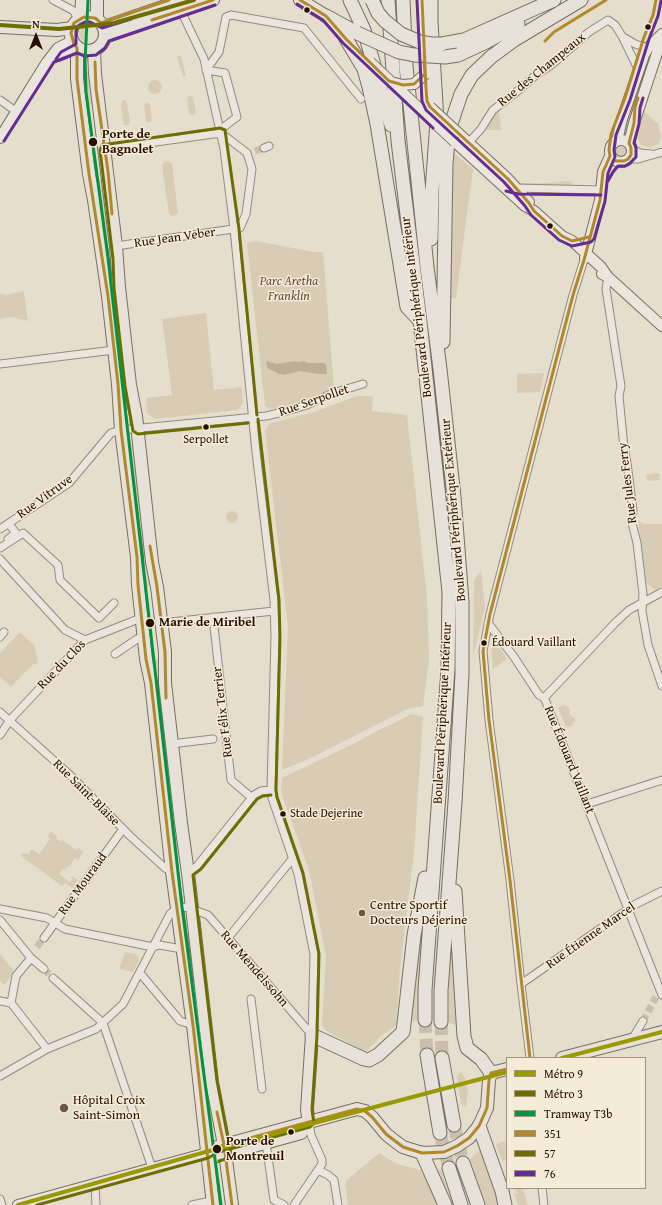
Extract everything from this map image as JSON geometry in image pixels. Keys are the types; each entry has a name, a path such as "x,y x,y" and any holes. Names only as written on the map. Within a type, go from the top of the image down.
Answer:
{"highway":[{"path":"350,0 364,30 382,91 389,122 398,141"},
{"path":"372,0 378,13 385,22 401,34 420,42 432,44 442,44 464,40 554,0"},
{"name":"Boulevard Périphérique Intérieur","path":"388,0 398,141 420,321 449,592 448,669 425,990 425,1020"},
{"name":"Boulevard Périphérique Extérieur","path":"403,0 406,66 427,267 454,497 462,601 462,674 455,802 441,991 441,1022"},
{"path":"427,267 431,245 432,192 437,121 431,0"},
{"path":"326,16 352,36 399,52 433,57 458,55 486,42 547,8 558,0"},
{"path":"440,369 444,334 445,228 449,130 461,94 472,75 492,57 514,40 581,0"},
{"path":"352,36 364,69 377,124 407,307 420,321"},
{"path":"455,802 455,886 464,1036 467,1048 481,1059 490,1079"},
{"path":"312,1035 369,1060 378,1055 402,1032 414,935 436,828"},
{"path":"427,1055 440,1133"},
{"path":"442,1058 454,1125"},
{"path":"479,1126 502,1191 505,1205"},
{"path":"422,1153 445,1205"},
{"path":"463,1163 478,1205"},
{"path":"449,1168 461,1205"}],"main road":[{"path":"82,0 77,22 71,34 75,44 77,79 89,174 108,296 118,384 121,430 137,557 141,618 157,730 172,872 213,1204"},
{"path":"75,44 85,51 94,50 101,45 102,27 97,0"},
{"path":"182,5 196,0"},
{"path":"0,27 52,30 77,22 87,17 102,27 182,5 213,0"},
{"path":"300,0 311,4 326,16"},
{"path":"422,0 425,74 430,107 457,140 469,142 518,189 534,211"},
{"path":"617,141 622,119 648,48 662,34"},
{"path":"630,146 623,140 617,141 610,146 609,150 613,158 621,162 628,160 631,155 630,146 634,123 662,34"},
{"path":"352,36 370,62 389,81 457,140 525,206 534,211 562,236 572,242 585,257"},
{"path":"0,138 51,58 75,44"},
{"path":"94,50 96,89 105,149 130,384 161,622 165,660 165,683 180,823 188,872 212,1082 225,1149 232,1205"},
{"path":"389,81 403,85 414,84 425,74"},
{"path":"585,257 605,167 613,158"},
{"path":"562,236 567,245 601,267 608,277 662,326"},
{"path":"572,242 589,237"},
{"path":"566,1057 662,1032"},
{"path":"225,1149 266,1143 301,1133 309,1122 307,1106 312,1035"},
{"path":"490,1079 506,1070"},
{"path":"490,1079 495,1080 506,1077"},
{"path":"18,1205 207,1153 215,1156 225,1149 309,1122 357,1109 365,1111 377,1122 386,1134 396,1142 411,1150 422,1153 444,1152 469,1138 479,1126 487,1108 490,1079"}],"street":[{"path":"53,0 74,11 77,22"},
{"path":"182,5 204,59 221,131 234,229 253,417 274,600 276,637 271,790 272,798 298,874 314,954 312,1035"},
{"path":"206,70 219,52 226,17 231,15 304,28 361,99"},
{"name":"Rue des Champeaux","path":"469,142 481,129 493,110 536,75 550,66 589,32 608,20 615,25 622,36 639,72"},
{"name":"Rue des Champeaux","path":"622,36 635,44 648,48"},
{"path":"105,149 221,131 237,117 225,73 206,70"},
{"path":"0,100 17,112"},
{"path":"221,131 247,153 252,169 246,214 240,228 234,229"},
{"path":"630,146 640,153 653,154"},
{"path":"247,153 254,151"},
{"path":"628,160 638,159 662,152"},
{"path":"501,184 518,189 602,186"},
{"name":"Rue Jean Veber","path":"116,246 234,229"},
{"path":"530,1057 520,984 510,880 489,720 483,651 488,623 573,295 585,257"},
{"name":"Rue Jules Ferry","path":"608,277 606,289 621,386 619,396 624,448 633,510 632,523 637,543 643,594 642,611 648,645 659,666 662,686"},
{"path":"0,364 114,350"},
{"name":"Rue Serpollet","path":"121,430 266,416 287,412 333,393 364,384"},
{"name":"Rue Vitruve","path":"0,529 69,483 111,433 121,430"},
{"path":"0,544 16,533 9,524"},
{"path":"0,548 23,533 58,565 60,580 99,618 114,603"},
{"path":"0,559 65,630 85,640"},
{"path":"544,698 629,610 662,592"},
{"path":"161,622 274,611"},
{"name":"Rue Félix Terrier","path":"213,617 232,780 252,798"},
{"name":"Rue du Clos","path":"0,735 10,720 85,640 141,618"},
{"name":"Rue Édouard Vaillant","path":"488,623 510,651 539,695 544,698 587,804 659,994"},
{"path":"115,654 144,636"},
{"name":"Rue Saint-Blaise","path":"0,712 69,774 123,829 165,868 172,872"},
{"path":"171,744 213,739"},
{"path":"587,804 662,780"},
{"path":"188,872 197,866 252,798 261,791 271,790"},
{"name":"Rue Mouraud","path":"44,938 123,829"},
{"path":"228,938 293,858"},
{"name":"Rue Étienne Marcel","path":"520,984 634,905 662,891"},
{"path":"0,909 47,918 65,929 153,947 159,945 182,949"},
{"path":"0,1076 47,1049 96,1029 103,1023 123,1004 170,914 177,912 189,915 192,909"},
{"name":"Rue Mendelssohn","path":"192,909 208,915 312,1035"},
{"path":"0,920 30,956 44,969"},
{"path":"11,1003 16,976 30,956"},
{"path":"140,973 180,1021 192,1025"},
{"path":"53,978 103,1023 152,1168"},
{"path":"251,999 262,1088"},
{"path":"0,1001 11,1003 47,1049"},
{"path":"632,1040 644,1021"},
{"path":"294,1205 322,1164 322,1160 311,1136 309,1122"},
{"path":"266,1143 274,1200 284,1205"},
{"path":"318,1170 334,1180 338,1205"},
{"path":"95,1184 96,1205"},
{"path":"542,1189 544,1205"},
{"path":"0,1199 2,1205"},
{"path":"192,1205 206,1202 213,1204"}],"green space":[{"path":"85,25 83,41 80,38 79,32"},
{"path":"178,55 181,56 186,76 183,76 177,57"},
{"path":"647,58 650,59 629,131 624,132 623,128"},
{"path":"80,72 91,72 96,104 83,106"},
{"path":"152,80 158,80 162,84 162,90 158,94 152,94 148,90 148,84"},
{"path":"189,95 193,97 196,113 194,115 190,115 189,113 187,99"},
{"path":"123,100 126,100 127,103 130,122 127,125 124,125 123,121 121,104"},
{"path":"146,102 150,104 152,120 150,122 146,121 144,106"},
{"path":"512,102 499,111 501,130 487,130 496,112"},
{"path":"644,111 659,125 661,139 658,144 650,148 641,145 637,138"},
{"path":"618,144 624,144 628,148 628,154 624,158 618,158 614,154 614,148"},
{"path":"454,153 473,169 456,298 450,298 452,194"},
{"path":"166,161 172,164 178,213 174,217 169,214 162,165"},
{"path":"105,179 112,255 106,256 93,181"},
{"path":"569,181 573,183 571,187 521,186 520,183 544,183"},
{"name":"Parc Aretha Franklin","path":"257,241 313,252 323,252 334,388 297,406 271,409 265,406 247,243"},
{"path":"23,291 28,321 11,317 0,319 0,294 6,295"},
{"path":"206,313 214,390 242,387 243,403 238,410 155,419 147,413 146,398 172,395 162,319"},
{"path":"544,373 540,392 517,393 517,374"},
{"path":"357,396 373,396 372,411 407,415 427,597 429,660 423,706 407,709 313,757 282,770 288,627 265,431 270,423 311,413"},
{"path":"134,445 154,586 141,587 128,446"},
{"path":"659,473 660,480 647,481 646,475"},
{"path":"230,511 234,511 238,517 234,523 230,523 226,519 226,515"},
{"path":"638,519 644,524 662,524 662,586 656,590 646,583"},
{"path":"481,570 485,608 473,656 474,581"},
{"path":"20,632 34,645 38,662 35,665 33,664 11,687 0,677 0,653"},
{"path":"494,639 507,659 493,669 491,647 492,640"},
{"path":"162,659 181,854 175,855 149,660"},
{"path":"564,705 570,709 569,714 576,720 571,726 566,726 559,710 559,707"},
{"name":"Centre Sportif Docteurs Déjerine","path":"412,714 423,717 414,853 400,968 396,1026 381,1036 366,1052 326,1031 322,1025 326,956 309,870 281,792 282,778"},
{"path":"51,831 61,842 62,840 76,850 78,848 84,852 78,860 75,857 70,866 68,866 65,870 63,869 59,874 70,882 72,876 78,880 72,888 65,883 62,886 21,856 21,854 29,854 32,849 39,854 50,839 47,837"},
{"path":"423,921 418,988 419,1020 410,1022 415,965"},
{"path":"185,934 191,934 216,1128 210,1129"},
{"path":"451,936 459,1026 449,1023 449,967"},
{"path":"125,952 136,954 139,960 133,972 119,969"},
{"path":"0,954 15,972 4,985 0,981"},
{"path":"461,1072 465,1078 468,1092 466,1107 461,1104 457,1076"},
{"path":"505,1141 506,1160 502,1161 496,1144"},
{"path":"483,1147 501,1205 485,1205 470,1159"},
{"path":"379,1153 397,1164 421,1170 438,1205 348,1205 345,1185 346,1181"},
{"path":"441,1170 453,1205 449,1205 433,1171"},
{"path":"515,1189 525,1189 523,1190 528,1205 518,1205 514,1194 519,1192 516,1192"}],"shaded area":[{"path":"266,361 277,364 294,361 323,363 326,364 327,374 300,371 284,375 279,374 267,368"}],"tunnel":[{"path":"255,151 264,148"},
{"path":"37,947 44,938"},
{"path":"44,969 53,978"},
{"path":"643,1021 656,997"},
{"path":"425,1020 427,1055"},
{"path":"441,1022 442,1058"},
{"path":"454,1125 463,1163"},
{"path":"440,1133 449,1168"}],"metro line":[{"name":"3","path":"0,25 59,29 114,23 194,0"},
{"name":"9","path":"566,1057 662,1032"},
{"name":"9","path":"18,1205 216,1149 506,1072"}],"tram line":[{"name":"T3b","path":"88,0 85,62 86,92 108,258 182,907 221,1205"}],"transit line":[{"name":"351","path":"169,0 101,23 95,18 84,17 74,23 71,33 74,44 77,48 77,79 89,174 108,296 118,384 121,430 137,557 138,585 146,659 151,683 172,872 193,1025 213,1205"},
{"name":"351","path":"152,20 213,0"},
{"name":"351","path":"300,0 326,16 346,39 389,81 403,85 414,84 425,74 424,61"},
{"name":"76","path":"417,0 422,101 426,110 504,182 531,215 559,240 572,246 591,242 594,239 605,201 608,173 615,157 614,150 616,135 630,100 649,39 658,16 661,1"},
{"name":"351","path":"422,0 426,88 427,101 430,107 508,179 534,211 562,236 572,241 589,237"},
{"name":"351","path":"545,41 554,32 606,0"},
{"name":"351","path":"530,1057 510,880 489,720 483,651 490,614 573,295 600,200 603,172 610,156 609,150 611,134 625,98 644,37 653,15 656,0"},
{"name":"76","path":"297,4 323,20 343,43 433,128"},
{"name":"76","path":"4,141 54,62 77,53 85,56 96,55 105,48 109,41 215,5"},
{"name":"76","path":"56,59 61,52 76,44 76,31 78,26 81,24 90,22 102,28 131,19"},
{"name":"351","path":"95,62 96,89 108,171 112,214"},
{"name":"351","path":"616,161 624,161 631,155 629,143 638,98"},
{"name":"76","path":"608,181 618,166 625,166 636,157 636,148 634,143 643,98"},
{"name":"57","path":"248,423 138,434 133,431 125,386 114,288 113,259 100,150 102,145 220,128 225,130 239,229 257,415"},
{"name":"76","path":"506,191 518,194 601,195"},
{"name":"57","path":"37,1205 208,1158 219,1152 310,1127 314,1123 312,1110 317,1035 319,954 303,873 277,797 276,790 280,637 279,600 258,419"},
{"name":"351","path":"150,546 165,652 166,698"},
{"name":"57","path":"219,1161 229,1158 231,1154 217,1081 193,875 201,869 257,799 263,796 271,795"},
{"name":"351","path":"210,1151 217,1147 357,1109 365,1111 386,1134 403,1147 422,1153 444,1152 469,1138 479,1126 487,1108 491,1073 506,1069"},
{"name":"351","path":"217,1112 224,1145 232,1205"}],"place":[{"name":"Porte de Bagnolet","path":"93,142"},
{"name":"Serpollet","path":"206,427"},
{"name":"Marie de Miribel","path":"150,623"},
{"name":"Édouard Vaillant","path":"484,643"},
{"name":"Stade Dejerine","path":"283,814"},
{"name":"Centre Sportif Docteurs Déjerine","path":"362,913"},
{"name":"Hôpital Croix Saint-Simon","path":"64,1108"},
{"name":"Porte de Montreuil","path":"217,1149"}]}
